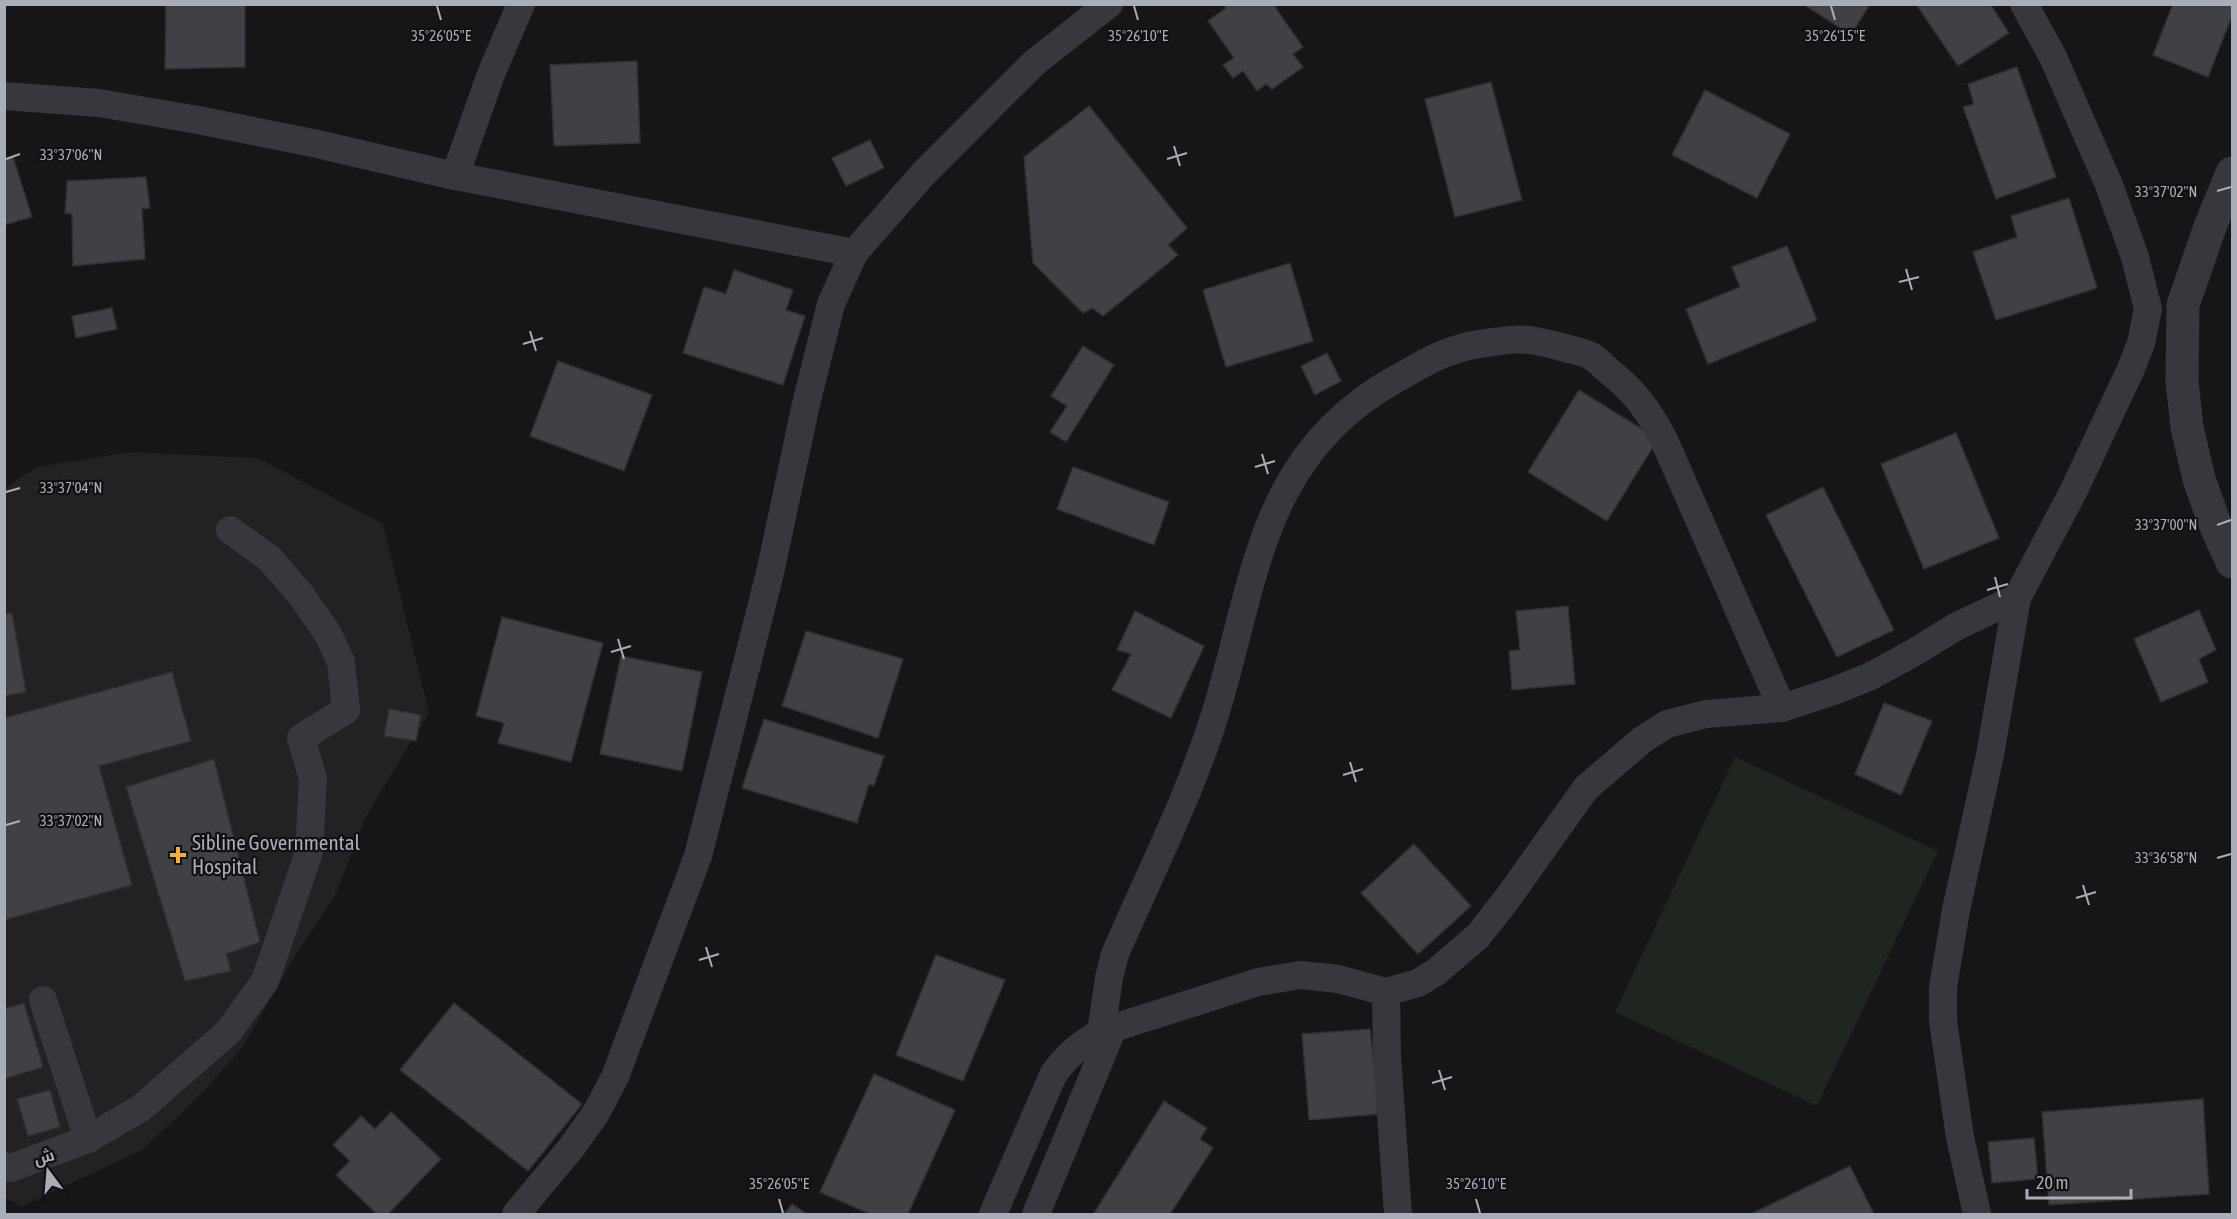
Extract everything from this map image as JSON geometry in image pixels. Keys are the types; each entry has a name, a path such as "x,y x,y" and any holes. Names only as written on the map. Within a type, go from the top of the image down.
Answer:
{"street":[{"path":"455,176 490,74 521,4"},
{"path":"516,1215 584,1130 615,1077 698,856 764,596 806,404 831,304 854,253 924,173 1034,63 1109,4"},
{"path":"1977,1215 1960,1137 1943,1021 1943,987 1956,910 1990,755 2017,598 2074,490 2130,370 2141,343 2148,309 2135,257 2109,185 2053,57 2024,4"},
{"path":"4,96 99,103 198,120 313,143 455,176 854,253"},
{"path":"2232,173 2210,227 2183,305 2182,381 2187,427 2199,479 2232,562"},
{"path":"2148,309 2183,305"},
{"path":"1036,1215 1107,1030 1109,978 1115,954 1198,764 1212,723 1245,597 1270,520 1291,478 1312,450 1340,418 1373,392 1423,364 1458,348 1512,339 1531,339 1592,356 1628,387 1646,407 1664,440 1782,708"},
{"path":"4,1166 11,1168 88,1139 141,1108 228,1032 265,981 309,852 313,779 300,738 346,710 342,662 328,634 301,595 269,558 230,530"},
{"path":"993,1215 1053,1075 1064,1060 1080,1045 1107,1030 1257,982 1301,975 1338,979 1386,992 1418,983 1436,972 1478,936 1586,788 1642,740 1667,724 1706,714 1782,708 1834,691 1871,676 1957,626 2017,598"},
{"path":"1386,992 1387,1056 1398,1215"},
{"path":"43,1000 88,1139"}],"shaded area":[{"name":"Sibline Governmental Hospital","path":"129,452 258,458 383,524 429,713 366,816 336,894 295,956 242,1048 198,1097 142,1150 21,1207 5,1197 5,488 37,467"},
{"path":"1735,757 1938,851 1817,1106 1615,1012"}],"building":[{"path":"166,4 245,4 245,67 165,69"},
{"path":"1223,4 1273,4 1303,47 1293,54 1303,67 1272,89 1266,84 1257,91 1243,71 1233,78 1223,65 1234,58 1208,21 1226,8"},
{"path":"1803,4 1870,4 1851,35"},
{"path":"1916,4 1990,4 2009,33 1958,66"},
{"path":"2173,4 2232,4 2232,16 2208,77 2153,55"},
{"path":"637,61 640,143 554,146 550,65"},
{"path":"2017,67 2056,177 1996,199 1963,107 1974,104 1968,84"},
{"path":"1491,82 1522,200 1455,217 1425,99"},
{"path":"1705,90 1790,134 1757,198 1672,155"},
{"path":"1089,106 1187,228 1168,245 1178,255 1103,316 1092,308 1083,313 1033,263 1024,157"},
{"path":"870,140 884,168 846,186 832,158"},
{"path":"13,157 32,217 4,225 4,160"},
{"path":"146,177 150,208 142,209 145,259 73,266 72,214 65,213 67,181"},
{"path":"2069,198 2097,288 1996,320 1973,252 2017,237 2011,216"},
{"path":"1787,246 1817,320 1708,364 1686,309 1740,287 1732,267"},
{"path":"1290,263 1313,341 1226,367 1203,290"},
{"path":"734,270 793,290 786,310 805,316 783,385 683,353 704,287 726,294"},
{"path":"112,308 117,329 76,338 72,316"},
{"path":"1083,346 1114,365 1066,442 1050,432 1067,406 1051,396"},
{"path":"1327,353 1341,381 1315,395 1301,366"},
{"path":"558,361 652,395 624,471 530,436"},
{"path":"1579,390 1658,439 1607,521 1528,472"},
{"path":"1956,433 1999,538 1924,569 1881,464"},
{"path":"1073,467 1169,502 1154,545 1057,509"},
{"path":"1823,487 1894,630 1837,657 1766,515"},
{"path":"1568,606 1575,684 1512,690 1509,651 1520,650 1516,611"},
{"path":"2199,610 2216,650 2199,659 2208,682 2161,702 2134,639"},
{"path":"1135,611 1204,646 1171,718 1112,690 1131,654 1117,650"},
{"path":"12,613 26,692 4,696 4,614"},
{"path":"502,617 603,643 571,762 498,743 504,723 476,716"},
{"path":"806,631 903,659 878,738 782,706"},
{"path":"621,656 702,672 682,771 600,754"},
{"path":"172,672 191,741 99,766 132,885 4,920 4,718"},
{"path":"1884,703 1932,721 1901,795 1855,774"},
{"path":"389,709 421,715 416,741 384,736"},
{"path":"764,719 884,756 874,786 869,784 857,823 742,788"},
{"path":"214,759 260,942 226,954 231,971 185,981 126,787"},
{"path":"1414,844 1471,906 1418,954 1361,893"},
{"path":"936,955 1005,980 963,1081 896,1055"},
{"path":"24,1003 43,1067 4,1079 4,1009"},
{"path":"454,1003 582,1104 528,1171 400,1070"},
{"path":"1370,1029 1380,1114 1309,1120 1302,1034"},
{"path":"874,1074 955,1110 908,1214 870,1214 820,1192"},
{"path":"50,1090 60,1127 28,1136 17,1099"},
{"path":"2203,1099 2209,1194 2049,1205 2042,1112"},
{"path":"1164,1101 1207,1128 1200,1139 1213,1148 1170,1214 1094,1213"},
{"path":"391,1112 441,1159 388,1214 377,1214 336,1175 350,1161 333,1145 361,1116 375,1129"},
{"path":"2034,1138 2038,1179 1992,1183 1988,1142"},
{"path":"1850,1166 1874,1214 1751,1214"},
{"path":"792,1204 807,1214 784,1214"}],"place":[{"name":"Sibline Governmental Hospital","path":"178,855"}]}
